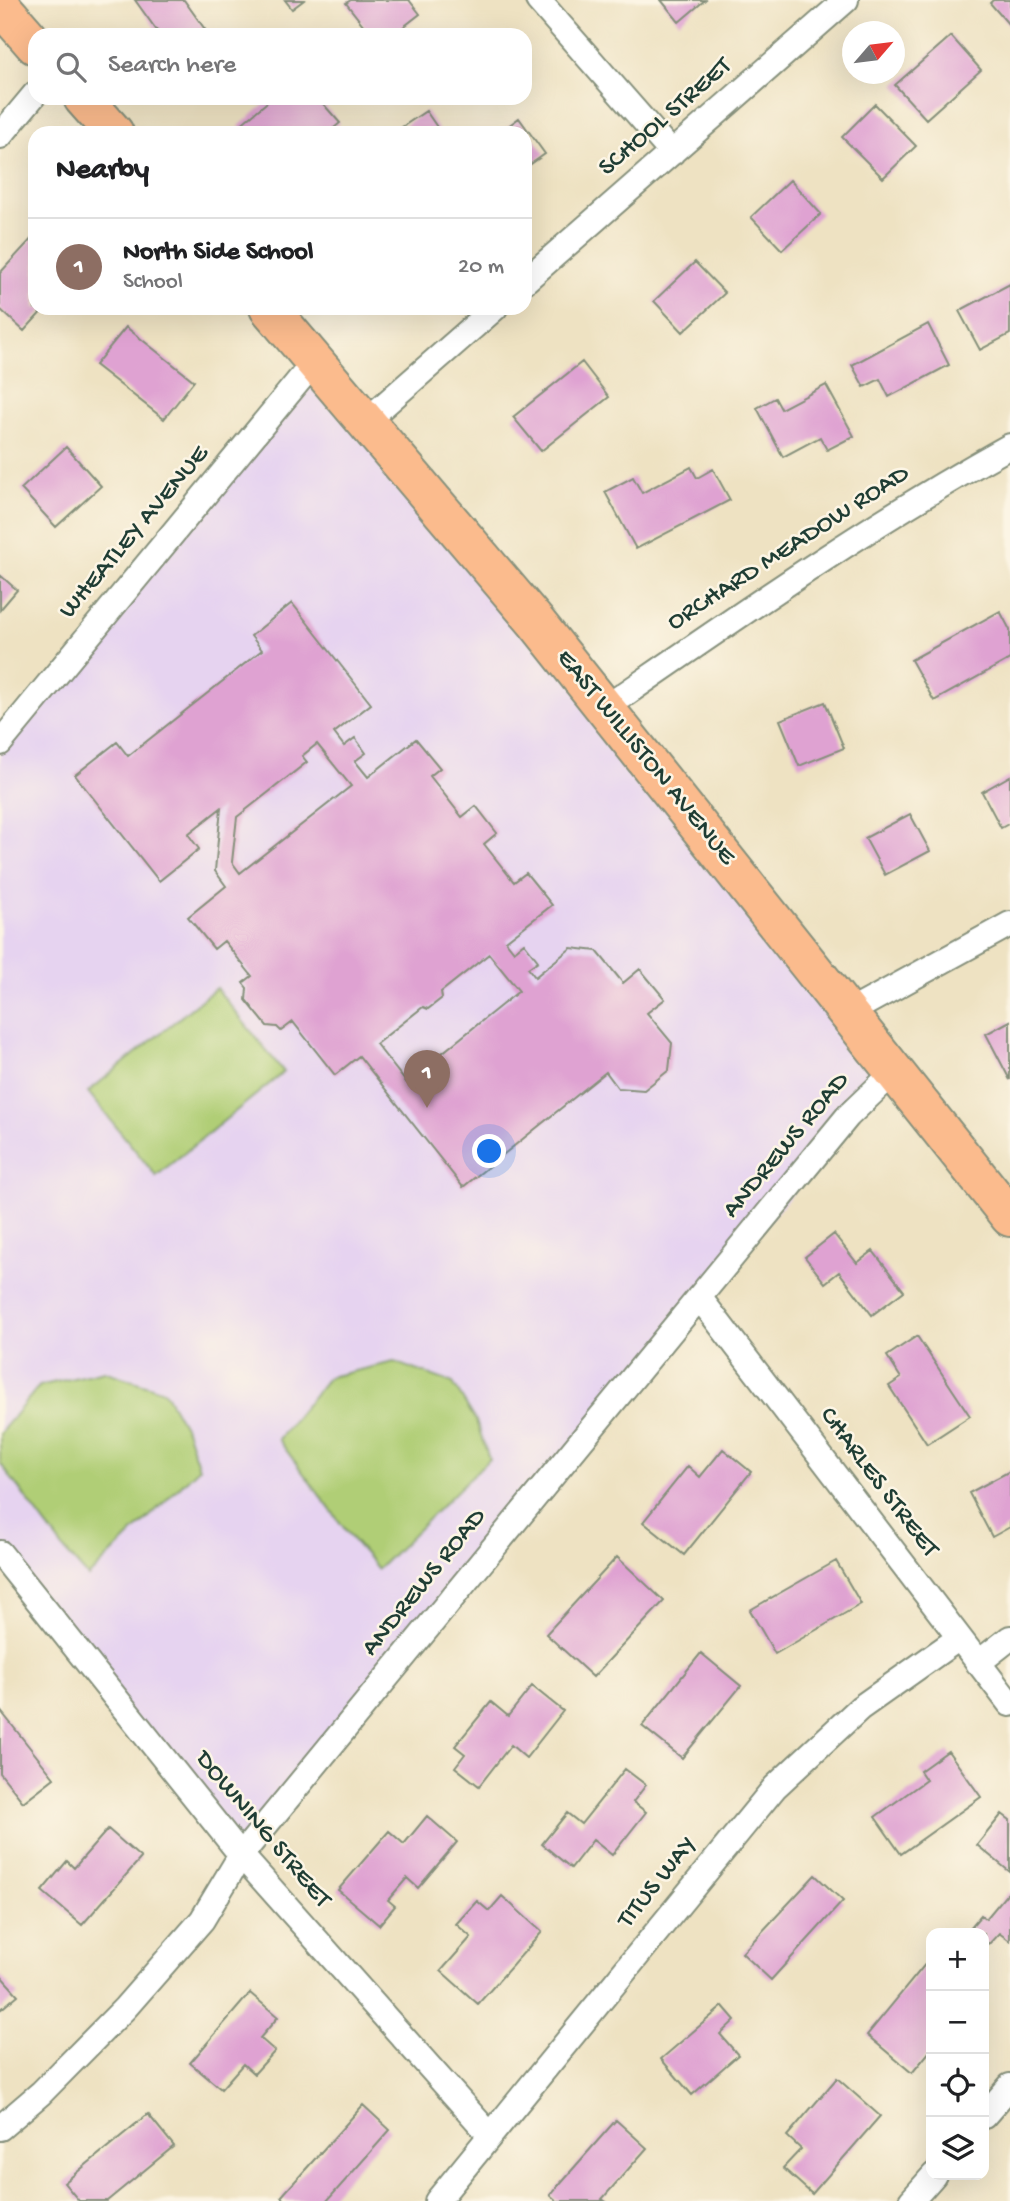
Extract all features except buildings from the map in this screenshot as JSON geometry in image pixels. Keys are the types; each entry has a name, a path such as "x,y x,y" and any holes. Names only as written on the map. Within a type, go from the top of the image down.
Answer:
{"main road":[{"path":"0,5 28,37"},
{"path":"89,105 108,126"},
{"name":"EAST WILLISTON AVENUE","path":"274,315 520,602 1010,1217"}],"street":[{"path":"538,0 672,153"},
{"name":"SCHOOL STREET","path":"532,276 846,0"},
{"path":"0,136 28,102"},
{"path":"366,421 487,315"},
{"name":"WHEATLEY AVENUE","path":"0,743 315,361"},
{"name":"ORCHARD MEADOW ROAD","path":"605,708 780,587 954,477 1010,446"},
{"path":"848,1013 1010,924"},
{"name":"ANDREWS ROAD","path":"0,2128 41,2093 125,2008 202,1920 240,1855 848,1116 894,1072"},
{"name":"CHARLES STREET","path":"699,1297 1010,1704"},
{"name":"DOWNING STREET","path":"0,1553 240,1855 490,2135"},
{"name":"TITUS WAY","path":"437,2201 775,1787 860,1708 959,1638"},
{"path":"978,1663 1010,1638"},
{"path":"989,2110 1010,2086"},
{"path":"911,2201 929,2180"}],"shaded area":[{"path":"315,361 894,1072 241,1855 0,1553 0,743"}],"green space":[{"path":"216,988 284,1072 156,1176 88,1092"},
{"path":"394,1362 453,1383 476,1421 489,1459 378,1569 353,1540 278,1439 329,1377"},
{"path":"104,1371 164,1391 186,1430 199,1468 88,1577 0,1463 0,1433 39,1386"}],"place":[{"name":"North Side School","path":"427,1108"}]}
